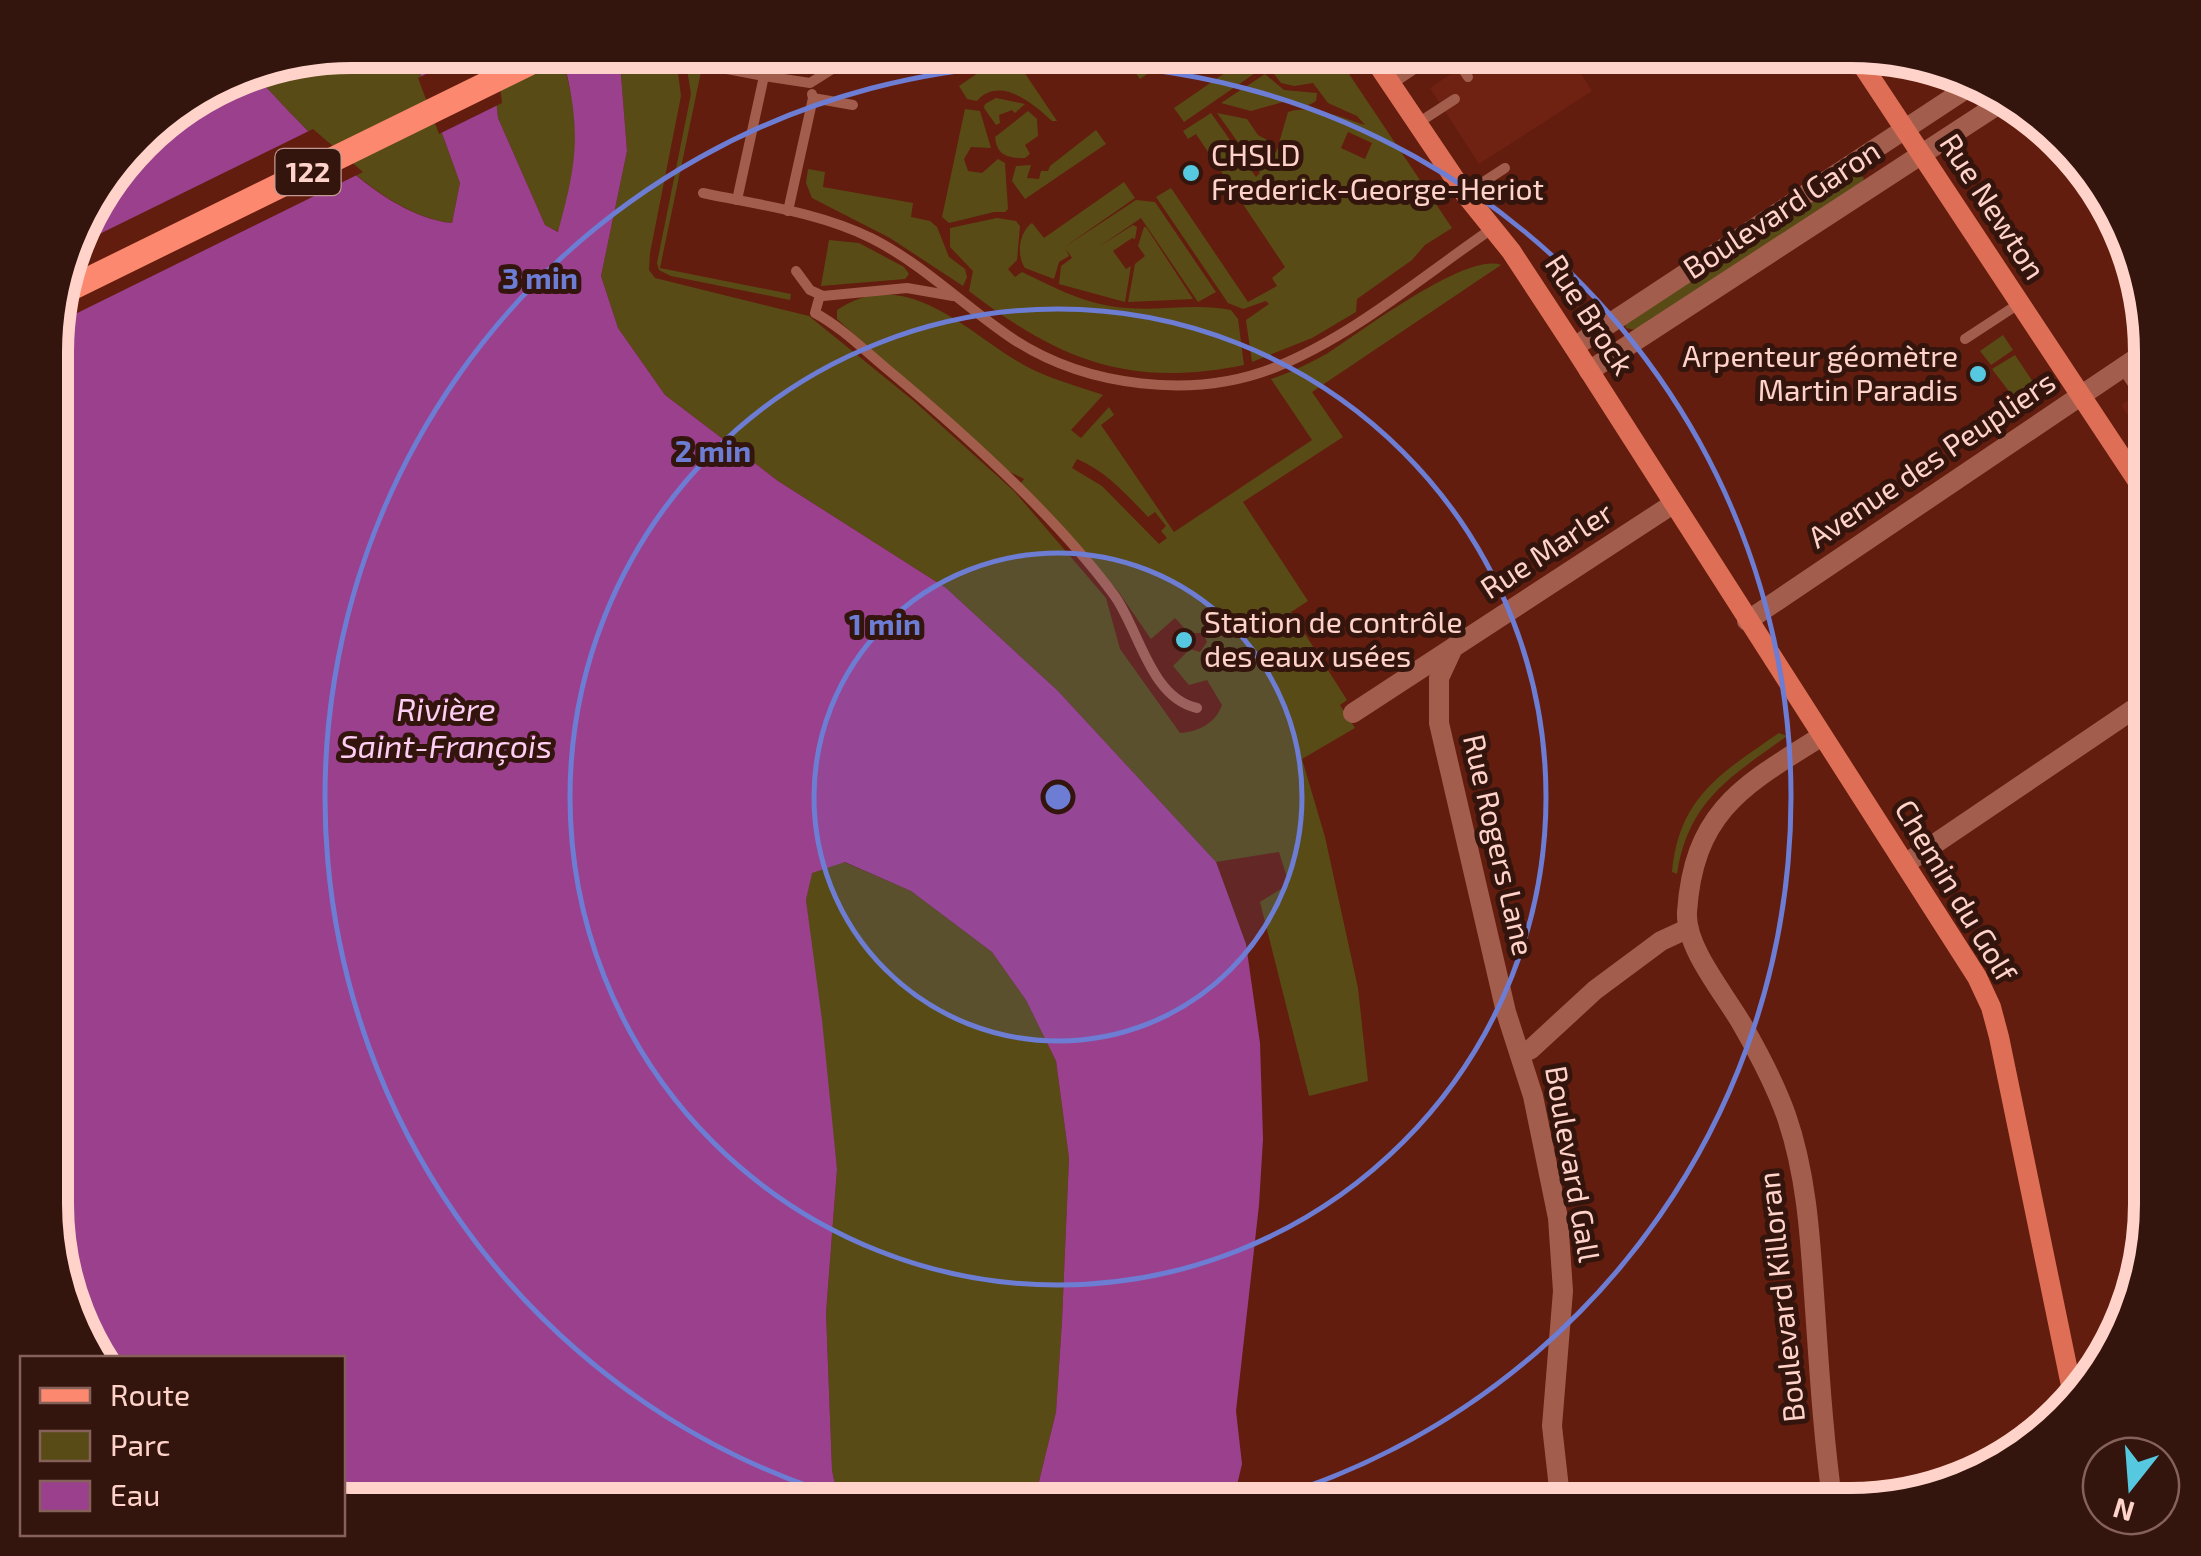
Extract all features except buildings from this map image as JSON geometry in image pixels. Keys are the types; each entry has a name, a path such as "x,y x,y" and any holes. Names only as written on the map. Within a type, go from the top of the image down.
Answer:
{"main road":[{"name":"122","path":"76,286 519,68"}],"street":[{"name":"Rue Brock","path":"1381,68 1590,371 1747,621"},
{"path":"1389,80 1407,68"},
{"name":"Rue Newton","path":"1865,68 2132,472"},
{"name":"Boulevard Garon","path":"1574,347 1963,91"},
{"name":"Boulevard Garon","path":"1590,371 1993,108"},
{"name":"Avenue des Peupliers","path":"1747,621 2133,361"},
{"name":"Rue Marler","path":"1353,713 1673,504"},
{"name":"Chemin du Golf","path":"1747,621 1967,961 1990,1007 2012,1093 2070,1382"},
{"name":"Rue Rogers Lane","path":"1452,650 1439,678 1439,723 1506,1012 1520,1054"},
{"path":"1905,864 2133,710"},
{"path":"1687,928 1695,865 1713,820 1740,790 1822,736"},
{"name":"Boulevard Gall","path":"1559,1488 1552,1426 1563,1291 1561,1239 1533,1096 1520,1054 1531,1049 1594,990 1661,941 1687,928"},
{"name":"Boulevard Killoran","path":"1687,928 1696,950 1764,1063 1794,1141 1810,1232 1831,1488"}],"lane":[{"path":"728,69 810,83 833,68"},
{"path":"1462,68 1468,77"},
{"path":"737,200 764,76"},
{"path":"788,211 813,98 810,83"},
{"path":"813,98 853,105"},
{"path":"1418,123 1454,99"},
{"path":"1465,194 1505,168"},
{"path":"703,193 835,222 909,260 1015,340 1060,364 1122,380 1168,384 1213,382 1259,373 1316,348 1494,228"},
{"path":"796,271 810,290 820,295 907,288 959,297"},
{"path":"820,295 815,312 932,406 1018,488 1079,554 1116,598 1168,690 1180,703 1197,708"},
{"path":"1965,339 2020,303"},
{"path":"2122,368 2133,384"}],"shaded area":[{"path":"1459,68 1577,68 1592,91 1479,164 1430,88"},
{"path":"2133,397 2133,423 2121,405"}],"green space":[{"path":"418,68 460,183 452,223 396,203 316,138 262,82 315,70"},
{"path":"493,68 565,68 578,125 573,178 559,232 545,225 498,118"},
{"path":"620,68 677,68 681,96 650,253 649,270 655,278 809,316 915,402 1014,491 1106,598 1120,649 1180,733 1206,725 1222,705 1207,680 1189,685 1173,666 1190,649 1200,652 1207,642 1203,633 1189,633 1175,618 1151,639 1118,591 1020,484 1024,479 1004,469 837,319 837,310 862,298 886,294 909,298 954,319 1027,367 1103,395 1071,430 1081,438 1109,407 1114,415 1101,425 1174,532 1312,440 1271,379 1328,353 1388,312 1464,270 1485,264 1501,265 1312,392 1343,437 1243,502 1308,601 1291,612 1347,700 1340,705 1355,728 1302,759 1325,837 1358,988 1368,1081 1309,1096 1260,902 1289,884 1279,852 1216,862 1058,691 946,588 778,481 665,395 618,328 601,276 627,151","holes":["1077,459 1097,470 1148,517 1155,512 1166,526 1161,531 1167,538 1159,544 1102,486 1072,468"]},
{"path":"687,68 702,68 660,268 791,294 790,300 671,276 659,270 657,263 691,94"},
{"path":"985,68 1021,68 1057,121 1006,91 986,94 977,101 967,99 959,86"},
{"path":"1132,68 1156,68 1140,79"},
{"path":"1232,68 1261,69 1184,122 1174,108"},
{"path":"1269,68 1345,68 1452,228 1357,299 1356,312 1312,338 1252,362 1246,320 1269,304 1266,301 1243,309 1228,303 1156,197 1171,188 1248,302 1277,286 1272,278 1285,267 1196,134 1188,139 1183,131 1211,113 1256,177 1260,173 1217,113 1247,119 1258,135 1269,141 1270,160 1277,150 1288,112 1317,111 1365,125 1357,116 1328,103 1313,83 1281,83","holes":["1348,132 1372,143 1365,159 1341,148"]},
{"path":"1265,74 1284,90 1317,93 1316,101 1309,105 1283,102 1251,111 1221,103"},
{"path":"996,98 1025,104 1015,113 1012,110 999,115 1000,123 996,125 984,108"},
{"path":"965,109 980,111 991,148 971,147 964,159 968,171 982,173 998,159 1005,163 1008,209 949,223 942,217"},
{"path":"1028,111 1037,119 1038,136 1025,145 1030,154 1025,158 1004,155 995,137"},
{"path":"1096,130 1106,144 1025,199 1012,181 1016,166 1031,165 1027,178 1039,179 1041,171 1048,171"},
{"path":"808,169 825,172 823,187 913,203 911,217 930,221 937,227 949,257 965,269 963,286 890,238 812,198 806,183"},
{"path":"1857,173 1864,178 1862,183 1635,330 1626,328 1625,324"},
{"path":"1124,182 1135,198 1063,248 1136,200 1155,202 1216,292 1198,302 1141,218 1097,248 1133,225 1137,227 1135,239 1113,251 1126,269 1131,266 1125,302 1059,284 1061,266 1072,258 1066,249 1069,256 1059,262 1054,279 1025,268 1020,244 1032,223 1044,238"},
{"path":"997,218 1016,221 1020,226 1017,260 1008,269 1015,277 1022,272 1073,295 1113,307 1231,310 1238,319 1244,365 1165,373 1130,370 1098,363 1034,335 969,291 973,271 950,247 950,228"},
{"path":"1144,227 1193,299 1128,302 1135,264 1145,256 1138,246"},
{"path":"829,240 859,243 904,267 909,274 905,279 821,286"},
{"path":"2003,335 2013,350 1991,365 1980,351"},
{"path":"2015,355 2037,388 2017,402 1992,369"},
{"path":"1779,733 1787,736 1731,778 1702,808 1683,848 1677,874 1672,872 1684,824 1706,789"},
{"path":"844,862 911,891 992,952 1026,1000 1056,1061 1069,1158 1062,1321 1056,1412 1037,1488 836,1488 826,1313 837,1169 806,900 811,873"}],"water":[{"name":"Rivière Saint-François","path":"418,68 493,68 498,118 545,225 558,232 575,141 565,68 620,68 627,151 601,276 618,328 665,395 778,481 946,588 1058,691 1216,862 1246,944 1260,1043 1263,1139 1236,1411 1242,1464 1236,1488 1037,1488 1056,1412 1062,1321 1069,1158 1056,1061 1026,1000 992,952 911,891 845,862 812,873 806,900 837,1169 826,1313 836,1488 345,1488 345,1356 112,1356 83,1296 68,1223 68,352 77,278 106,210 151,151 210,106 262,82 342,163 396,203 424,217 452,223 460,183"}],"pier":[{"path":"438,68 498,68 502,103 439,134 418,78"},
{"path":"313,129 363,172 70,317 77,278 92,238"}],"place":[{"name":"CHSLD Frederick-George-Heriot","path":"1191,173"},
{"name":"Arpenteur géomètre Martin Paradis","path":"1978,374"},
{"name":"Station de contrôle des eaux usées","path":"1184,640"}]}
